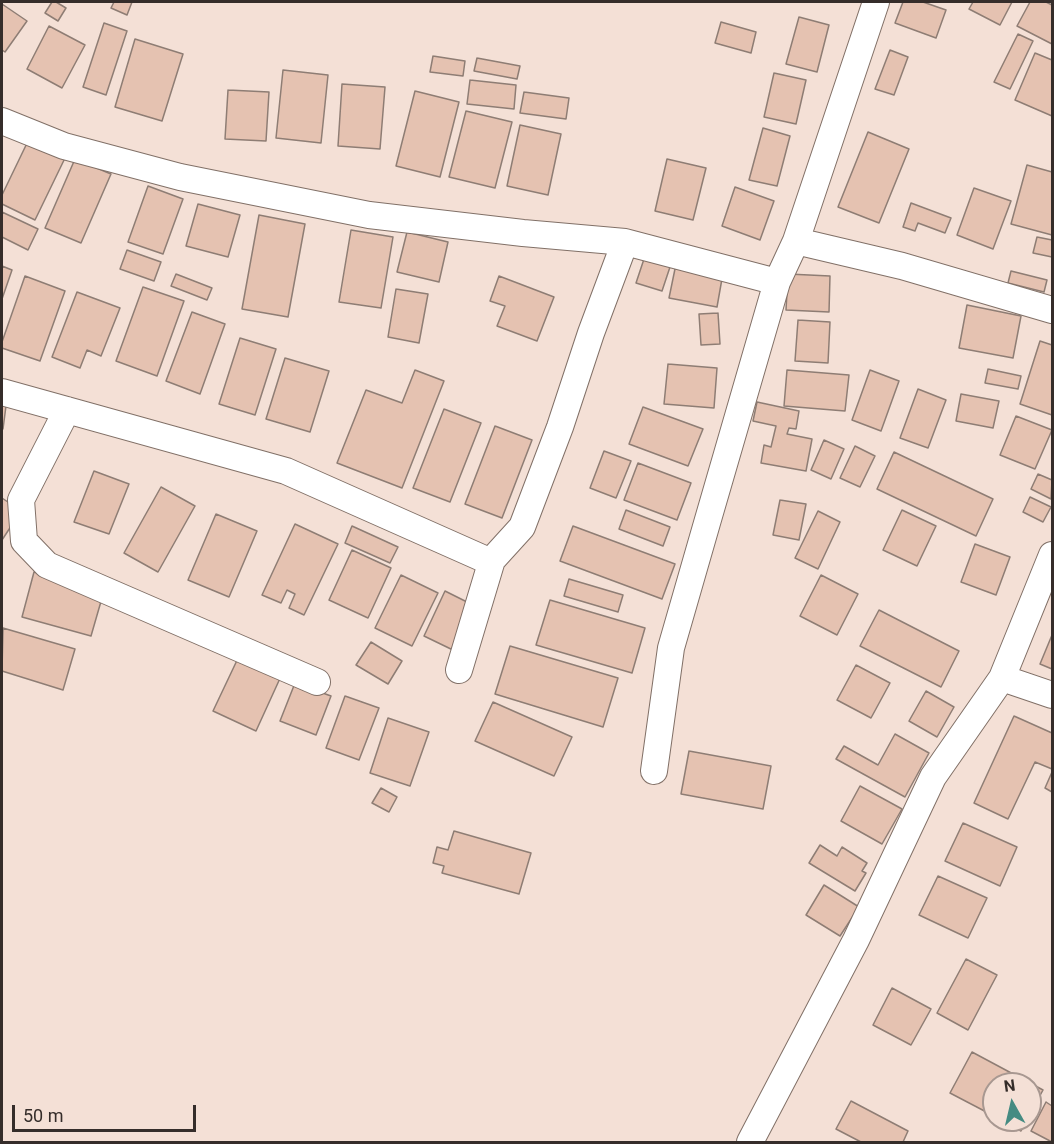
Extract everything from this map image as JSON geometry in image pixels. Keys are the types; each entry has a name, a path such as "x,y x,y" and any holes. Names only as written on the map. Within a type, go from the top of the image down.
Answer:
{"street":[{"path":"654,771 671,648 777,282 796,241 876,2"},
{"path":"2,121 64,146 180,177 369,215 625,242 777,282"},
{"path":"796,241 902,266 1053,310"},
{"path":"459,670 491,562 522,527 625,242"},
{"path":"2,392 286,471 491,562"},
{"path":"67,410 21,500 24,541 47,566 317,682"},
{"path":"750,1143 856,940 933,777 1002,678 1053,555"},
{"path":"1002,678 1053,695"}],"building":[{"path":"52,2 66,8 58,21 45,13"},
{"path":"114,2 132,2 127,15 111,8"},
{"path":"903,2 923,2 946,10 936,38 895,23"},
{"path":"973,2 1012,2 1000,25 969,9"},
{"path":"1030,2 1046,2 1052,5 1052,44 1017,26"},
{"path":"2,4 27,21 5,52 2,50"},
{"path":"799,17 829,25 817,72 786,64"},
{"path":"721,22 756,32 751,53 715,43"},
{"path":"104,23 127,31 106,95 83,87"},
{"path":"49,26 85,45 62,88 27,69"},
{"path":"1018,34 1033,41 1010,89 994,82"},
{"path":"135,39 183,54 162,121 115,107"},
{"path":"890,50 908,57 894,95 875,89"},
{"path":"1035,53 1052,60 1052,116 1015,100"},
{"path":"433,56 465,61 463,76 430,72"},
{"path":"477,58 520,66 517,79 474,71"},
{"path":"283,70 328,75 321,143 276,138"},
{"path":"774,73 806,80 796,124 764,117"},
{"path":"470,80 516,85 514,109 467,104"},
{"path":"342,84 385,87 380,149 338,146"},
{"path":"228,90 269,92 266,141 225,139"},
{"path":"415,91 459,102 440,177 396,166"},
{"path":"524,92 569,98 566,119 520,113"},
{"path":"466,111 512,122 495,188 449,177"},
{"path":"520,125 561,134 548,195 507,186"},
{"path":"763,128 790,136 777,186 749,180"},
{"path":"868,132 909,149 879,223 838,207"},
{"path":"29,139 66,156 35,220 2,204 2,195"},
{"path":"75,159 111,174 81,243 45,228"},
{"path":"667,159 706,168 693,220 655,211"},
{"path":"1027,165 1052,172 1052,235 1011,224"},
{"path":"148,186 183,199 163,254 128,242"},
{"path":"735,187 774,201 760,240 722,226"},
{"path":"974,188 1011,201 993,249 957,235"},
{"path":"911,203 951,218 945,233 918,223 915,231 903,227"},
{"path":"198,204 240,215 228,257 186,246"},
{"path":"2,212 38,229 28,250 2,237"},
{"path":"259,215 305,224 288,317 242,309"},
{"path":"351,230 393,237 381,308 339,302"},
{"path":"407,232 448,242 439,282 397,272"},
{"path":"1037,237 1052,240 1052,257 1033,253"},
{"path":"127,250 161,262 154,281 120,269"},
{"path":"646,253 672,261 662,291 636,283"},
{"path":"676,264 723,273 717,307 669,298"},
{"path":"2,266 12,270 2,299"},
{"path":"1011,271 1047,280 1044,292 1008,283"},
{"path":"176,274 212,288 207,300 171,286"},
{"path":"788,274 830,276 829,312 786,310"},
{"path":"25,276 65,291 40,361 2,348 2,342"},
{"path":"499,276 554,297 537,341 497,326 505,306 490,301"},
{"path":"143,287 184,301 157,376 116,361"},
{"path":"396,289 428,294 419,343 388,337"},
{"path":"77,292 120,308 101,356 87,350 80,368 52,357"},
{"path":"967,305 1021,316 1013,358 959,348"},
{"path":"192,312 225,324 200,394 166,381"},
{"path":"718,313 720,344 701,345 699,314"},
{"path":"798,320 830,322 828,363 795,361"},
{"path":"240,338 276,349 255,415 219,404"},
{"path":"1040,341 1052,345 1052,415 1020,404"},
{"path":"285,358 329,371 310,432 266,419"},
{"path":"668,364 717,368 714,408 664,404"},
{"path":"988,369 1021,376 1018,389 985,383"},
{"path":"415,370 444,381 402,488 337,463 366,390 402,403"},
{"path":"787,370 849,375 845,411 784,406"},
{"path":"870,370 899,381 881,431 852,420"},
{"path":"918,389 946,400 928,448 900,438"},
{"path":"961,394 999,401 993,428 956,421"},
{"path":"757,402 799,411 796,429 789,428 787,434 812,439 806,471 761,463 764,445 771,447 776,426 753,421"},
{"path":"2,406 6,406 3,429 2,429"},
{"path":"643,407 703,429 688,466 629,444"},
{"path":"444,409 481,423 450,502 413,488"},
{"path":"1016,416 1052,430 1035,469 1000,455"},
{"path":"495,426 532,440 502,518 465,504"},
{"path":"824,440 844,449 831,479 811,470"},
{"path":"855,446 875,456 860,487 840,478"},
{"path":"604,451 631,461 616,498 590,488"},
{"path":"894,452 993,499 976,536 877,489"},
{"path":"638,463 691,483 677,520 624,500"},
{"path":"94,471 129,484 109,534 74,522"},
{"path":"1038,474 1052,480 1051,499 1031,489"},
{"path":"161,487 195,506 158,572 124,553"},
{"path":"1030,497 1051,507 1043,522 1023,512"},
{"path":"2,498 21,511 2,540"},
{"path":"780,500 806,504 799,540 773,535"},
{"path":"626,510 670,527 663,546 619,529"},
{"path":"902,510 936,526 917,566 883,550"},
{"path":"818,511 840,522 818,569 795,558"},
{"path":"216,514 257,531 229,597 188,580"},
{"path":"295,524 338,544 304,615 289,608 295,594 287,590 281,603 262,595"},
{"path":"352,526 398,547 390,563 345,543"},
{"path":"573,526 675,564 662,599 560,561"},
{"path":"975,544 1010,557 996,595 961,582"},
{"path":"352,550 391,568 368,618 329,600"},
{"path":"34,572 104,591 91,636 22,617"},
{"path":"401,575 438,593 412,646 375,628"},
{"path":"821,575 858,594 837,635 800,616"},
{"path":"569,579 623,595 618,612 564,596"},
{"path":"445,591 477,607 455,651 424,636"},
{"path":"550,600 645,628 632,673 536,645"},
{"path":"879,610 959,651 941,687 860,646"},
{"path":"3,628 75,649 63,690 2,671"},
{"path":"1052,635 1052,669 1040,664"},
{"path":"371,642 402,661 388,684 356,665"},
{"path":"510,646 618,678 603,727 495,694"},
{"path":"240,654 282,674 256,731 213,711"},
{"path":"856,665 890,683 871,718 837,700"},
{"path":"295,683 331,696 316,735 280,721"},
{"path":"926,691 954,707 937,737 909,721"},
{"path":"345,696 379,708 359,760 326,748"},
{"path":"493,702 572,737 554,776 475,741"},
{"path":"1014,716 1052,733 1052,769 1035,762 1008,819 974,803"},
{"path":"388,718 429,732 410,786 370,773"},
{"path":"895,734 929,753 905,797 836,759 844,746 878,765"},
{"path":"689,751 771,766 763,809 681,794"},
{"path":"1052,772 1052,792 1045,788"},
{"path":"860,786 902,809 882,844 841,821"},
{"path":"381,788 397,797 389,812 372,803"},
{"path":"963,823 1017,847 1000,886 945,861"},
{"path":"454,831 531,853 519,894 442,873 444,866 433,863 437,847 448,850"},
{"path":"820,845 837,856 842,847 867,863 862,871 866,873 855,891 809,863"},
{"path":"938,876 987,898 968,938 919,915"},
{"path":"824,885 859,907 840,936 806,915"},
{"path":"966,959 997,975 968,1030 937,1013"},
{"path":"892,988 931,1009 911,1045 873,1025"},
{"path":"972,1052 1009,1072 982,1072 982,1110 950,1093"},
{"path":"851,1101 908,1131 903,1142 861,1142 836,1129"},
{"path":"1046,1102 1052,1106 1052,1142 1033,1132 1042,1132 1042,1110"}]}
